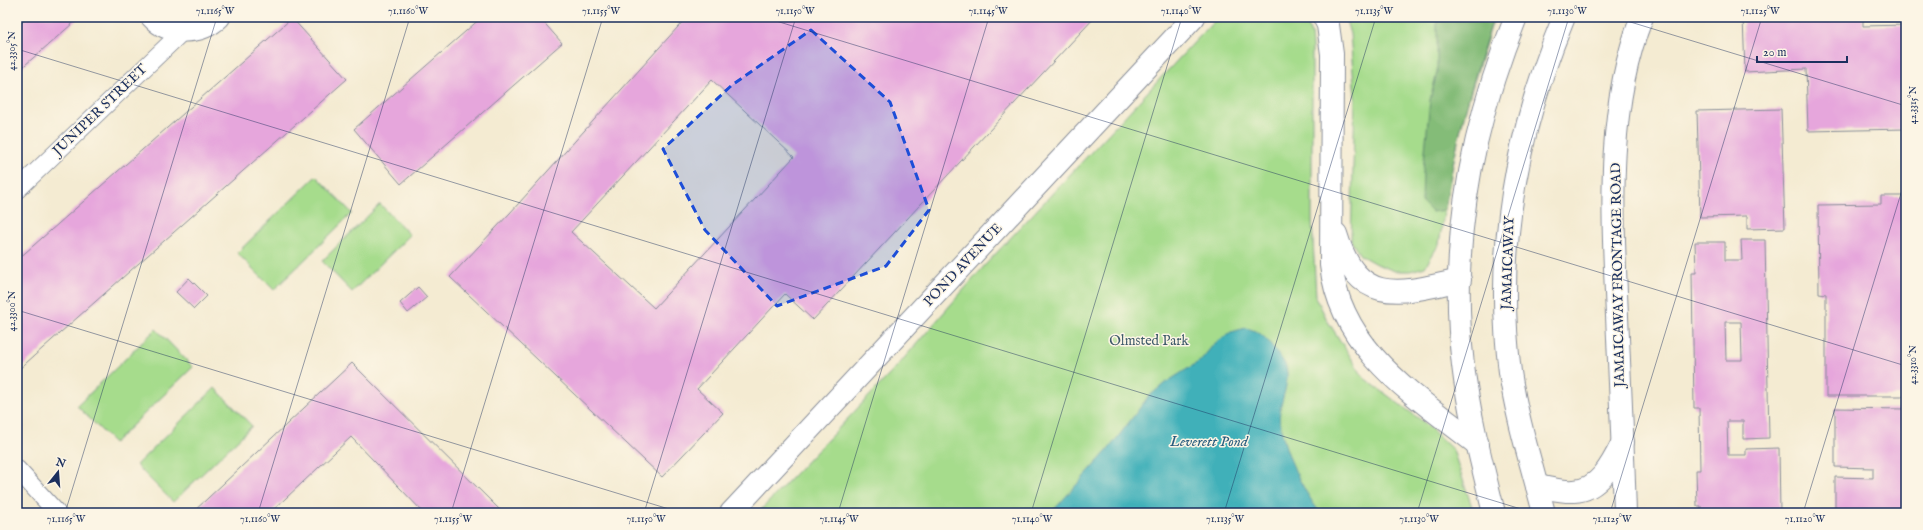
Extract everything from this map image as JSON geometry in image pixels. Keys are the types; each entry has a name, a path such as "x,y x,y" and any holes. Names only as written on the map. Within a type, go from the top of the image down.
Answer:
{"main road":[{"path":"152,17 168,28 183,31 199,29 214,22 219,17"},
{"name":"POND AVENUE","path":"731,513 1194,17"},
{"path":"1324,17 1328,25 1332,54 1332,276 1340,305 1354,333 1393,376 1478,445"},
{"path":"1494,513 1478,445 1463,365 1459,313 1460,280 1464,207 1472,155 1490,86 1516,17"},
{"name":"JAMAICAWAY","path":"1544,513 1515,399 1509,360 1505,313 1506,242 1514,182 1523,136 1538,84 1564,17"},
{"name":"JAMAICAWAY FRONTAGE ROAD","path":"1625,513 1616,284 1615,168 1619,105 1624,73 1630,48 1642,17"},
{"path":"1332,221 1341,249 1349,267 1361,279 1375,288 1394,291 1413,290 1460,280"},
{"path":"1537,486 1570,491 1588,487 1598,481 1606,471 1623,442"}],"lane":[{"name":"JUNIPER STREET","path":"17,190 183,31"},
{"path":"17,469 57,513"}],"highlighted area":[{"path":"811,30 890,102 929,210 886,266 777,306 705,230 663,149 732,85"}],"green space":[{"name":"Olmsted Park","path":"1218,17 1305,18 1311,34 1312,47 1312,221 1316,297 1327,320 1364,378 1425,423 1453,450 1474,513 758,513 892,372 987,263"},
{"path":"1345,17 1494,17 1465,111 1450,176 1439,244 1425,267 1410,271 1395,271 1376,264 1360,255 1351,241 1355,98 1350,34"},
{"path":"1437,17 1494,17 1478,64 1465,112 1445,210 1432,212 1422,202 1423,171 1430,100 1437,72"},
{"path":"316,176 352,213 274,290 237,253"},
{"path":"380,204 410,235 352,292 322,261"},
{"path":"156,329 193,367 114,443 77,406"},
{"path":"215,388 252,426 173,502 136,465"}],"water":[{"name":"Leverett Pond","path":"1246,328 1255,331 1265,338 1285,364 1287,379 1280,409 1280,424 1286,448 1295,471 1320,513 1051,513 1108,450 1148,397 1165,383 1200,361 1214,344 1231,332"}],"building":[{"path":"28,17 80,17 17,72 17,27"},
{"path":"482,17 539,17 562,43 401,184 354,129"},
{"path":"687,17 1095,17 813,320 785,294 697,389 723,413 662,477 450,277 510,213","holes":["712,80 794,157 654,308 571,232"]},
{"path":"1743,17 1863,17 1863,26 1906,25 1906,129 1808,131 1806,69 1745,72"},
{"path":"292,18 347,79 17,371 17,260"},
{"path":"1781,109 1785,228 1747,229 1747,216 1700,217 1697,111"},
{"path":"1881,196 1906,196 1906,396 1826,396 1826,294 1819,293 1818,205 1881,204"},
{"path":"1741,240 1765,240 1769,438 1743,439 1743,421 1727,421 1728,455 1746,455 1746,449 1779,448 1780,513 1701,513 1701,506 1697,506 1696,470 1700,470 1699,408 1694,408 1692,273 1696,273 1695,242 1725,242 1725,260 1742,260","holes":["1725,322 1741,322 1742,360 1726,360"]},
{"path":"189,278 207,296 194,309 176,292"},
{"path":"418,287 427,297 408,313 400,303"},
{"path":"352,363 503,513 424,513 351,437 270,513 192,513"},
{"path":"1835,408 1906,409 1906,513 1835,513 1835,477 1873,478 1873,468 1835,467"}]}
